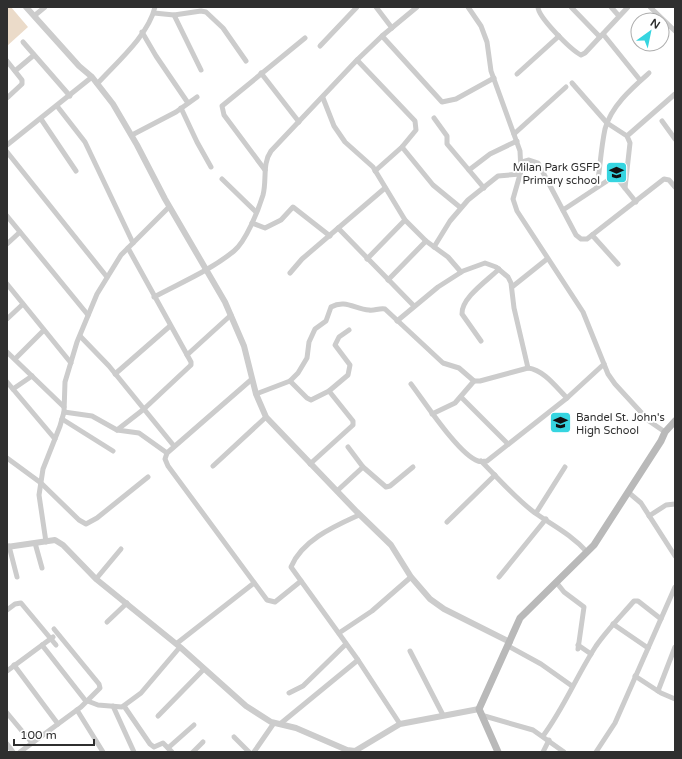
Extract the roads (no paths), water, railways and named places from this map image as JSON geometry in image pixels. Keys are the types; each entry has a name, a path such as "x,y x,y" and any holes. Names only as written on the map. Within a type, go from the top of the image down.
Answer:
{"main road":[{"path":"498,752 480,712 520,618 594,545 661,442 664,432 675,421"}],"street":[{"path":"26,7 79,66 92,77 113,104 132,135 170,207 231,315 244,346 256,394 266,417 359,515 391,545 411,577 430,599 444,609 509,644 572,686"},
{"path":"34,16 45,7"},
{"path":"97,84 136,43 154,13 155,7"},
{"path":"320,46 357,7"},
{"path":"376,7 392,28"},
{"path":"154,296 206,269 234,251 244,239 262,196 266,162 271,151 323,98 357,60 382,36 417,7"},
{"path":"468,7 481,26 487,42 494,78 517,141 522,162 514,192 514,203 517,211 583,312 608,374 622,393 649,422 664,432"},
{"path":"538,7 540,13 558,36 581,55 628,7"},
{"path":"571,7 601,36 640,80"},
{"path":"611,7 619,16"},
{"path":"650,7 675,31"},
{"path":"154,13 174,15 201,10 206,12 223,28 246,61"},
{"path":"174,15 201,70"},
{"path":"142,32 156,56 188,103"},
{"path":"382,36 442,102 456,99 494,78"},
{"path":"517,74 558,36"},
{"path":"265,170 222,110 222,106 305,38"},
{"path":"23,42 70,96"},
{"path":"16,71 34,55"},
{"path":"357,60 415,121 416,130 402,147 375,171"},
{"path":"7,61 22,80 22,84 7,98"},
{"path":"261,73 299,122"},
{"path":"597,187 608,123 617,106 640,80 649,73"},
{"path":"7,145 92,77"},
{"path":"572,83 608,123 627,136 630,143 625,188"},
{"path":"514,134 566,87"},
{"path":"627,136 675,94"},
{"path":"132,135 182,108 197,96"},
{"path":"323,98 338,132 345,142 375,171 405,220 426,241 448,257 461,272"},
{"path":"57,106 85,142 133,243"},
{"path":"182,108 197,142 212,167"},
{"path":"434,118 447,136 447,144 484,188"},
{"path":"41,119 76,171"},
{"path":"662,121 675,139"},
{"path":"469,170 490,154 517,141"},
{"path":"402,147 433,185 461,208"},
{"path":"7,152 107,278"},
{"path":"522,162 529,160 538,163 579,238 587,239 664,179 669,180 675,187"},
{"path":"434,247 450,221 461,208 484,188 503,174 520,174"},
{"path":"563,210 613,177 616,177 636,202"},
{"path":"222,179 256,212"},
{"path":"290,273 302,259 385,188"},
{"path":"46,542 39,495 43,469 62,418 64,409 65,382 80,336 97,294 122,255 170,207"},
{"path":"252,222 265,228 281,220 293,207 330,236"},
{"path":"7,216 88,315"},
{"path":"366,259 405,220"},
{"path":"338,228 366,259 414,306"},
{"path":"7,244 20,232"},
{"path":"592,235 618,264"},
{"path":"388,280 426,241"},
{"path":"118,430 144,409 188,369 191,362 128,248"},
{"path":"512,287 547,259"},
{"path":"397,321 438,287 461,272 477,264 485,263 499,269 508,278 512,287 514,308 528,368"},
{"path":"481,341 462,314 463,305 499,269"},
{"path":"7,284 71,363"},
{"path":"7,319 23,304"},
{"path":"256,394 290,381 304,364 309,342 315,329 326,322 331,307 336,304 347,304 369,310 385,309 443,363 459,368 474,381 480,381 528,368 541,373 567,398"},
{"path":"187,355 231,315"},
{"path":"115,374 170,326"},
{"path":"15,359 44,330"},
{"path":"290,381 307,398 311,400 328,391 348,375 350,366 335,345 339,338 349,330"},
{"path":"80,336 115,374 174,446"},
{"path":"7,352 64,409 92,416 118,430 139,433 167,453"},
{"path":"411,384 444,430 476,461 487,461 567,398 604,364"},
{"path":"13,389 32,376"},
{"path":"252,379 174,446 167,453 165,459 168,466 267,600 274,602 301,581"},
{"path":"432,414 455,403 474,381"},
{"path":"7,382 55,438"},
{"path":"310,464 353,425 353,421 328,391"},
{"path":"461,397 508,444"},
{"path":"213,466 266,417"},
{"path":"62,418 113,451"},
{"path":"348,447 363,467 386,486 390,486 413,467"},
{"path":"7,458 41,483 79,520 86,524 97,518 148,477"},
{"path":"481,461 521,501 536,513 567,532 587,552"},
{"path":"337,492 363,467"},
{"path":"536,513 565,467"},
{"path":"447,522 495,475"},
{"path":"628,492 641,503 675,556"},
{"path":"649,516 666,505 675,504"},
{"path":"359,515 330,529 309,543 291,567 358,660 400,724"},
{"path":"499,577 546,519"},
{"path":"17,576 8,547 55,540 63,545 96,579 178,646 246,706 274,723 296,728 349,751 355,751 400,724 443,715 480,712 522,726 543,736 564,752"},
{"path":"35,543 42,568"},
{"path":"96,579 121,549"},
{"path":"339,634 372,611 411,577"},
{"path":"556,582 564,592 584,607 578,647 591,654"},
{"path":"42,645 88,702 98,705 124,706 141,693 178,646 254,583"},
{"path":"596,752 615,723 675,587"},
{"path":"543,736 557,716 572,686 591,654 613,624 634,601 638,601 661,619"},
{"path":"7,610 15,604 21,602 52,638 56,645"},
{"path":"106,622 126,603"},
{"path":"613,624 648,648"},
{"path":"20,752 88,702 100,688 99,684 54,629"},
{"path":"7,671 58,633"},
{"path":"288,693 303,686 346,644"},
{"path":"658,691 675,647"},
{"path":"410,651 443,715"},
{"path":"280,724 358,660"},
{"path":"14,665 58,724"},
{"path":"158,716 204,669"},
{"path":"635,676 658,691 675,699"},
{"path":"113,706 134,752"},
{"path":"124,706 150,744 154,747 163,743 170,750 194,725"},
{"path":"77,710 103,752"},
{"path":"7,713 32,743"},
{"path":"254,752 274,723"},
{"path":"234,737 249,752"},
{"path":"543,752 549,740"},
{"path":"193,752 203,742"},
{"path":"7,744 13,752"}],"place":[{"name":"Milan Park GSFP Primary school","path":"616,173"},
{"name":"Bandel St. John's High School","path":"560,423"}]}
